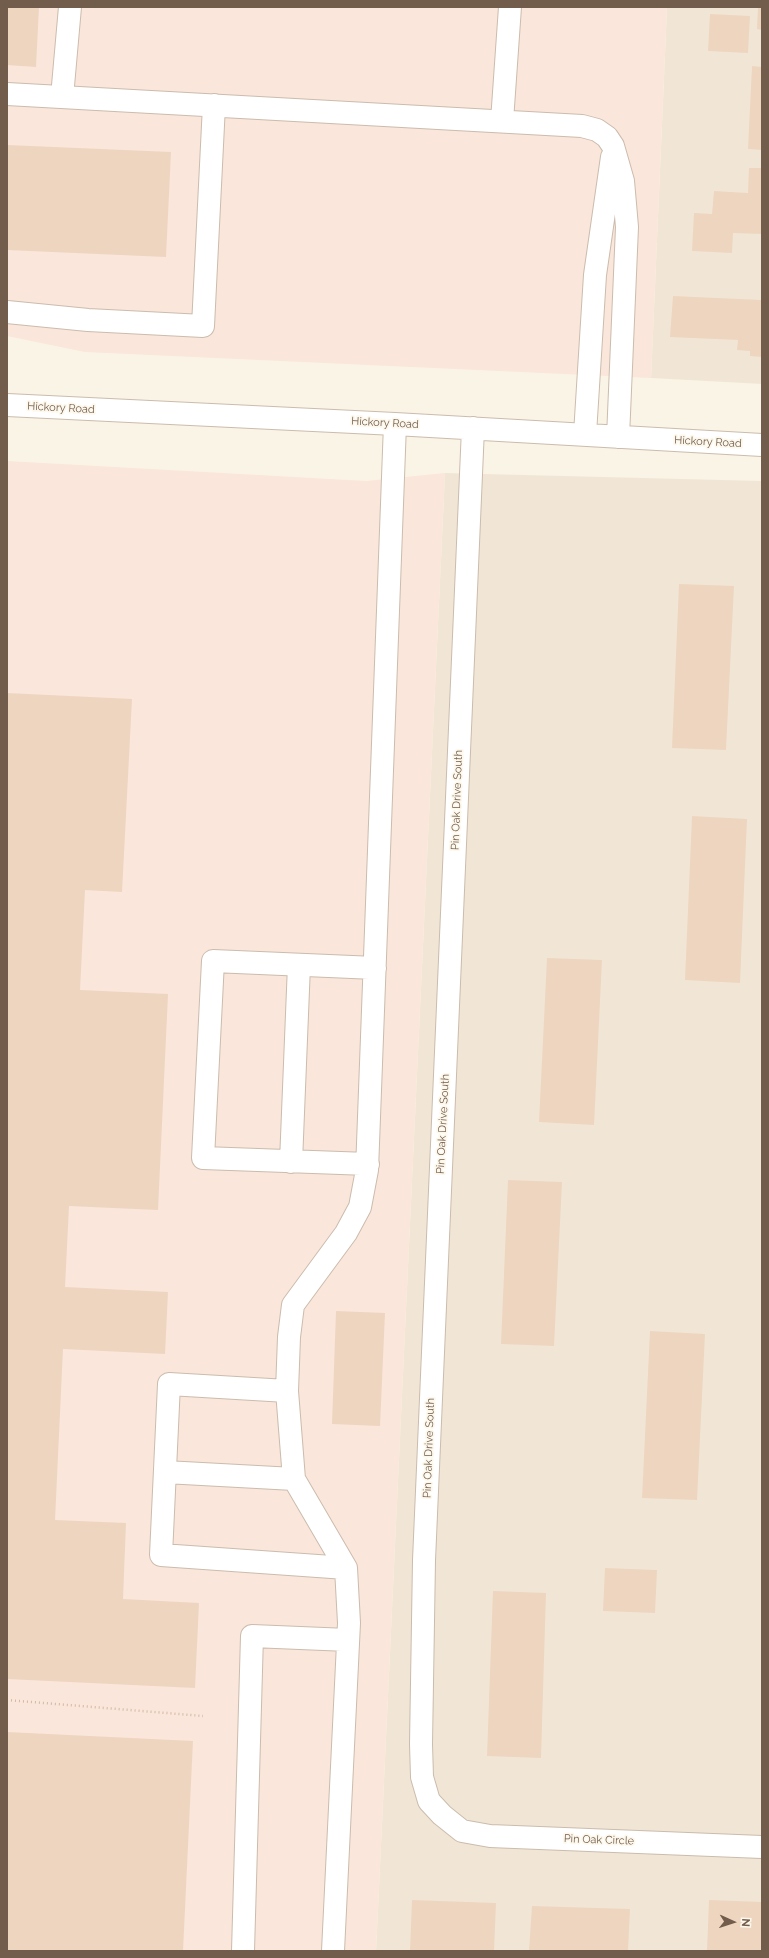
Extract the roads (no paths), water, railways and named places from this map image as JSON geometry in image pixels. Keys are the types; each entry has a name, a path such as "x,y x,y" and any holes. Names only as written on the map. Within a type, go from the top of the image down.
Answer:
{"street":[{"path":"62,97 70,7"},
{"path":"502,121 510,7"},
{"path":"7,94 502,121 582,126 597,130 607,137 613,146 623,181 627,227 618,437"},
{"path":"7,312 88,320 203,326 214,105"},
{"path":"585,434 595,275 613,146"},
{"name":"Hickory Road","path":"7,405 473,428 762,445"},
{"path":"333,1951 348,1640 346,1568 294,1478 287,1391 289,1337 293,1305 346,1233 360,1207 368,1164 394,424"},
{"name":"Pin Oak Drive South","path":"442,1815 429,1801 422,1777 421,1744 424,1560 473,428"},
{"path":"368,1164 203,1158 213,961 375,968"},
{"path":"291,1162 299,965"},
{"path":"287,1391 169,1384 161,1555 346,1568"},
{"path":"165,1472 294,1478"},
{"path":"243,1951 252,1636 348,1640"},
{"name":"Pin Oak Circle","path":"442,1815 462,1831 490,1836 762,1847"}]}
